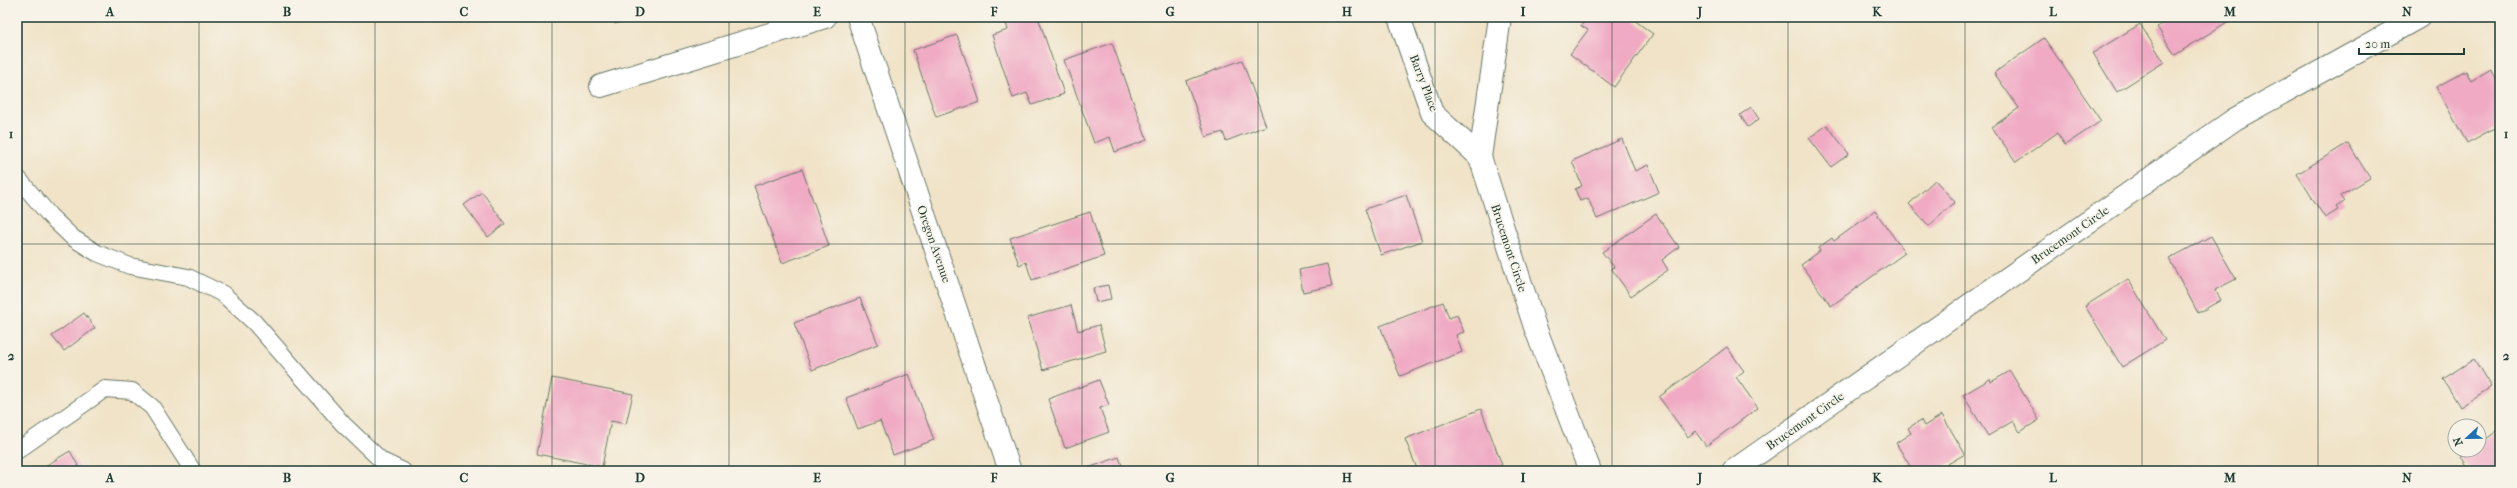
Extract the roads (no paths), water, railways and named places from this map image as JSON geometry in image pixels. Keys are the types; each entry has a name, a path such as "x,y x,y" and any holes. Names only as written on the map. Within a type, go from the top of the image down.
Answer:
{"street":[{"path":"601,86 825,17"},
{"name":"Oregon Avenue","path":"858,17 1010,471"},
{"name":"Barry Place","path":"1399,17 1432,113 1480,157"},
{"name":"Brucemont Circle","path":"1500,17 1480,157 1535,327 1590,471"},
{"name":"Brucemont Circle","path":"1733,471 2235,119 2418,17"}],"lane":[{"path":"17,177 50,216 73,238 97,253 130,266 188,277 223,294 254,322 343,424 382,461 403,471"},
{"path":"17,451 105,388 132,391 152,407 193,471"}]}
